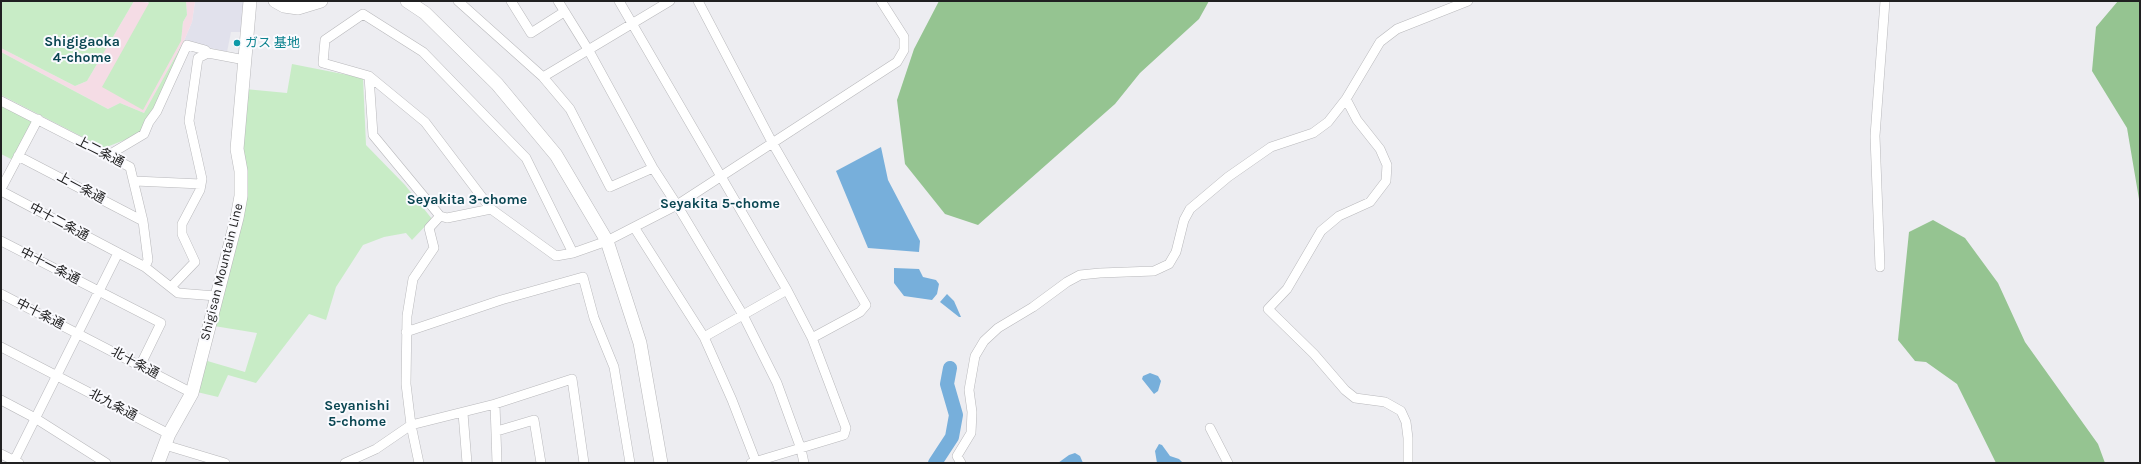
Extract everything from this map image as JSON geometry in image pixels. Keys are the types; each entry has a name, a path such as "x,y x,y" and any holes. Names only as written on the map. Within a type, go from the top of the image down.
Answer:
{"street":[{"name":"Shigisan Mountain Line","path":"158,463 167,440 192,393 237,218 241,196 241,172 237,149 250,1"},
{"path":"275,1 284,6 298,8 321,1"},
{"path":"407,1 426,12 497,84 556,155 607,241 640,343 661,463"},
{"path":"458,1 543,77 570,109 610,187 653,168"},
{"path":"511,1 531,34 564,12"},
{"path":"558,1 589,51 653,168 743,315 776,383 801,449 804,463"},
{"path":"619,1 787,290 812,338 845,432 844,435 754,462 732,400 704,337 634,227"},
{"path":"543,77 633,25 670,1"},
{"path":"698,1 773,144 866,305 860,312 812,338"},
{"path":"573,254 526,158 423,52 363,14 325,40 323,63 369,76 425,122 491,209 556,256 573,254 607,241 677,205 898,62 904,50 904,36 881,1"},
{"path":"961,463 957,456 971,433 972,412 969,390 975,356 984,341 998,328 1080,275 1100,272 1154,272 1169,264 1176,252 1184,220 1190,209 1228,177 1271,147 1313,133 1336,114 1380,42 1398,29 1468,1"},
{"path":"1880,267 1875,136 1885,1"},
{"path":"107,156 144,134 149,122 157,111 187,45 205,50 208,53 245,60"},
{"path":"171,287 195,262 182,234 182,224 202,179 189,122 198,58 208,53"},
{"path":"369,76 373,135 440,216 447,218 491,209"},
{"path":"1346,99 1357,120 1380,149 1387,165 1386,181 1370,202 1338,216 1321,231 1287,289 1268,309 1355,398 1385,402 1401,411 1406,422 1408,463"},
{"name":"上二条通","path":"1,101 130,167 135,182 143,221 148,260 145,267"},
{"path":"1,190 38,120"},
{"name":"上一条通","path":"18,156 143,221"},
{"path":"135,182 201,184"},
{"name":"中十二条通","path":"1,190 145,267 178,293 216,296"},
{"path":"419,463 410,425 406,384 406,332 413,279 434,248 429,228 440,216"},
{"name":"中十一条通","path":"1,240 161,323 140,366"},
{"path":"1,454 16,462 35,418 118,252"},
{"path":"406,332 501,300 583,277 594,318 614,367 630,463"},
{"path":"704,337 787,290"},
{"name":"中十条通","path":"1,294 78,334"},
{"name":"北十条通","path":"78,334 192,393"},
{"name":"北九条通","path":"1,347 57,376 167,440 225,463"},
{"path":"345,463 376,449 410,425 495,404 572,379 584,463"},
{"path":"1,400 35,418 106,463"},
{"path":"495,404 497,463"},
{"path":"463,413 467,463"},
{"path":"497,431 534,420 541,463"},
{"path":"1210,428 1228,463"}],"shaded area":[{"path":"134,1 149,3 181,41 183,22 187,15 186,1 195,1 192,22 184,41 144,113 120,103 108,109 1,52 1,48 75,86 87,81"},
{"path":"195,1 244,1 243,32 231,32 227,52 184,41 192,22"}],"green space":[{"path":"1,1 134,1 87,81 75,86 1,48"},
{"path":"147,1 186,1 187,15 183,22 181,41 143,110 102,87 149,3"},
{"path":"939,1 1209,1 1199,19 1140,73 1115,104 978,225 945,214 905,164 897,100 914,49"},
{"path":"2118,1 2140,1 2140,205 2127,128 2092,71 2096,27"},
{"path":"184,41 188,42 140,134 104,148 1,95 1,52 108,109 120,103 144,113"},
{"path":"292,64 363,78 366,145 405,185 432,219 412,240 406,233 384,237 363,245 336,287 326,320 309,314 256,383 228,375 218,397 197,392 204,360 245,372 257,333 214,326 243,161 245,89 287,93"},
{"path":"1,104 33,120 13,160 1,154"},
{"path":"1933,220 1965,238 1998,283 2025,342 2098,444 2105,463 1996,463 1957,384 1926,362 1915,361 1898,340 1909,232"}],"water":[{"path":"881,147 888,180 920,241 919,252 868,248 836,171"},
{"path":"894,268 919,269 923,277 936,280 939,284 937,294 932,300 904,296 894,283"},
{"path":"947,294 954,301 961,317 940,302"},
{"path":"1150,373 1158,376 1161,381 1158,391 1154,394 1142,379 1143,376"},
{"path":"1159,444 1162,445 1170,456 1179,459 1183,463 1157,463 1155,451"},
{"path":"1075,453 1080,456 1083,463 1058,463 1069,455"}],"waterway":[{"path":"935,463 952,437 956,415 947,384 950,368"}],"place":[{"name":"ガス 基地","path":"237,43"}],"district":[{"name":"Shigigaoka 4-chome","path":"82,50"},
{"name":"Seyakita 3-chome","path":"467,200"},
{"name":"Seyakita 5-chome","path":"720,204"},
{"name":"Seyanishi 5-chome","path":"357,414"}]}
